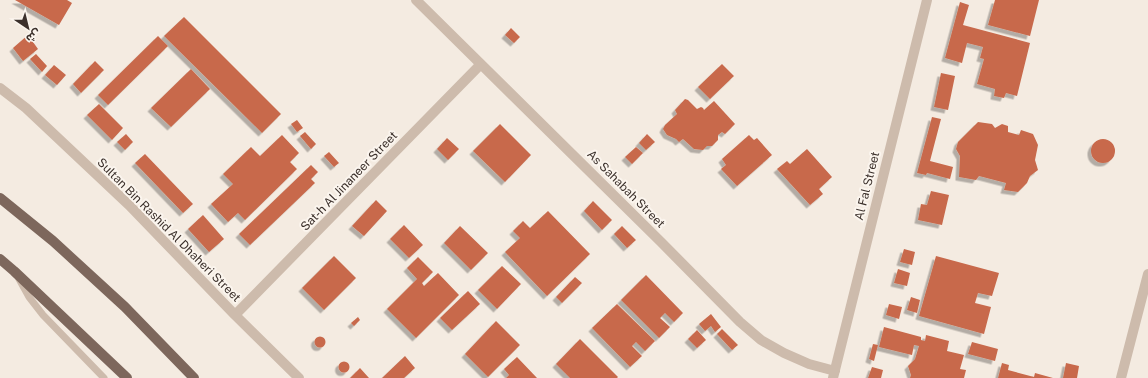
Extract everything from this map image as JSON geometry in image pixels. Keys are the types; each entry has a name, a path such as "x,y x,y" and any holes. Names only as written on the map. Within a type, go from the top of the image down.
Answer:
{"main road":[{"path":"0,198 53,241 124,307 194,378"},
{"path":"0,259 127,378"}],"street":[{"name":"As Sahabah Street","path":"416,0 740,322 761,340 784,353 834,374"},
{"name":"Al Fal Street","path":"834,374 927,0"},
{"name":"Sat-h Al Jinaneer Street","path":"235,315 481,64"},
{"name":"Sultan Bin Rashid Al Dhaheri Street","path":"0,88 26,108 129,205 235,315 299,378"},
{"path":"1121,378 1147,279"}],"lane":[{"path":"14,271 29,297 44,315 104,378"}],"building":[{"path":"15,0 67,0 72,3 59,25"},
{"path":"995,0 1039,0 1030,36 988,25"},
{"path":"960,2 969,5 963,25 1030,43 1017,96 1006,93 1004,98 994,96 995,89 977,84 984,59 980,58 983,47 967,43 962,63 945,58"},
{"path":"184,17 281,114 262,133 164,36"},
{"path":"511,28 520,37 514,43 505,35"},
{"path":"28,35 38,49 23,61 13,48"},
{"path":"158,36 168,46 108,105 98,95"},
{"path":"36,54 47,66 42,72 30,59"},
{"path":"95,61 104,70 81,93 73,84"},
{"path":"722,64 734,76 710,99 698,87"},
{"path":"54,65 66,75 57,85 45,75"},
{"path":"191,69 210,89 171,127 151,108"},
{"path":"941,73 955,76 948,110 934,107"},
{"path":"685,99 697,109 701,107 704,110 714,101 735,124 725,134 722,132 718,135 718,140 712,146 707,146 703,150 694,149 683,139 679,142 667,135 663,129 665,125 677,114 675,110"},
{"path":"99,104 123,128 112,140 87,115"},
{"path":"932,117 941,119 930,161 953,167 950,179 927,173 926,175 917,173"},
{"path":"297,120 303,128 297,132 291,124"},
{"path":"978,122 992,124 995,128 1002,124 1008,126 1008,132 1019,135 1021,130 1033,134 1038,145 1035,160 1038,170 1030,176 1027,183 1018,192 1004,190 1006,183 979,176 976,180 959,177 960,156 956,149 958,142"},
{"path":"500,124 531,155 505,182 473,151"},
{"path":"305,132 316,144 311,149 300,136"},
{"path":"126,134 133,142 125,150 117,142"},
{"path":"647,134 655,142 646,150 639,143"},
{"path":"282,135 299,153 290,162 297,169 245,220 238,213 228,222 211,204 233,184 223,174 251,147 260,156"},
{"path":"749,135 754,140 757,138 772,155 737,186 721,169 726,165 722,159"},
{"path":"447,138 459,149 448,160 437,149"},
{"path":"1103,139 1111,143 1115,151 1111,159 1103,163 1095,159 1091,151 1095,143"},
{"path":"636,147 643,153 632,164 625,157"},
{"path":"807,149 832,177 819,189 823,194 810,205 777,169 787,161 790,164"},
{"path":"329,152 339,163 334,167 324,156"},
{"path":"145,154 193,204 183,213 135,163"},
{"path":"311,165 318,172 311,179 315,183 250,245 239,234"},
{"path":"931,191 949,195 942,225 918,220 921,204 927,205"},
{"path":"376,200 387,211 364,236 352,226"},
{"path":"593,201 612,220 602,230 584,211"},
{"path":"548,211 590,254 547,296 505,252 520,238 513,231 523,221 530,228"},
{"path":"203,215 224,239 209,252 188,229"},
{"path":"404,225 423,245 409,258 390,239"},
{"path":"460,226 488,253 471,270 444,243"},
{"path":"622,226 636,240 627,248 614,234"},
{"path":"904,249 915,252 912,265 900,262"},
{"path":"334,256 356,278 324,310 302,288"},
{"path":"936,256 999,273 992,296 978,293 975,303 991,307 984,334 919,316"},
{"path":"418,257 433,272 422,283 424,286 438,273 459,295 416,338 387,309 417,279 407,268"},
{"path":"502,266 521,284 497,309 478,290"},
{"path":"898,269 910,273 907,286 894,283"},
{"path":"646,275 683,313 674,322 665,313 660,318 670,327 659,338 621,300"},
{"path":"575,277 582,283 562,303 556,297"},
{"path":"468,291 480,304 452,330 440,318"},
{"path":"911,297 920,300 917,313 907,310"},
{"path":"617,304 655,341 645,351 636,342 632,346 642,356 630,367 592,328"},
{"path":"889,304 902,307 899,319 886,315"},
{"path":"711,314 721,327 715,332 711,326 705,331 699,324"},
{"path":"358,317 360,320 354,326 351,323"},
{"path":"496,321 520,345 488,377 465,354"},
{"path":"884,327 921,337 921,340 925,341 926,335 949,341 947,351 964,355 960,369 966,370 964,378 910,378 911,375 908,366 915,359 919,346 914,345 912,355 879,347"},
{"path":"722,329 738,345 732,350 717,334"},
{"path":"697,330 706,340 697,348 688,339"},
{"path":"320,336 324,338 326,342 324,346 320,348 316,346 314,342 316,338"},
{"path":"580,339 618,377 617,378 570,378 556,364"},
{"path":"972,342 998,349 995,361 968,354"},
{"path":"873,344 878,345 874,361 869,359"},
{"path":"405,356 415,368 404,378 382,378"},
{"path":"517,357 537,378 506,378 509,375 504,369"},
{"path":"344,361 348,363 350,367 348,371 344,373 340,371 338,367 340,363"},
{"path":"1002,363 1009,365 1008,370 1034,377 1035,373 1053,378 998,378"},
{"path":"1066,363 1079,366 1077,378 1063,378"},
{"path":"872,367 883,370 881,378 868,378"},
{"path":"360,368 369,378 350,378"}]}
